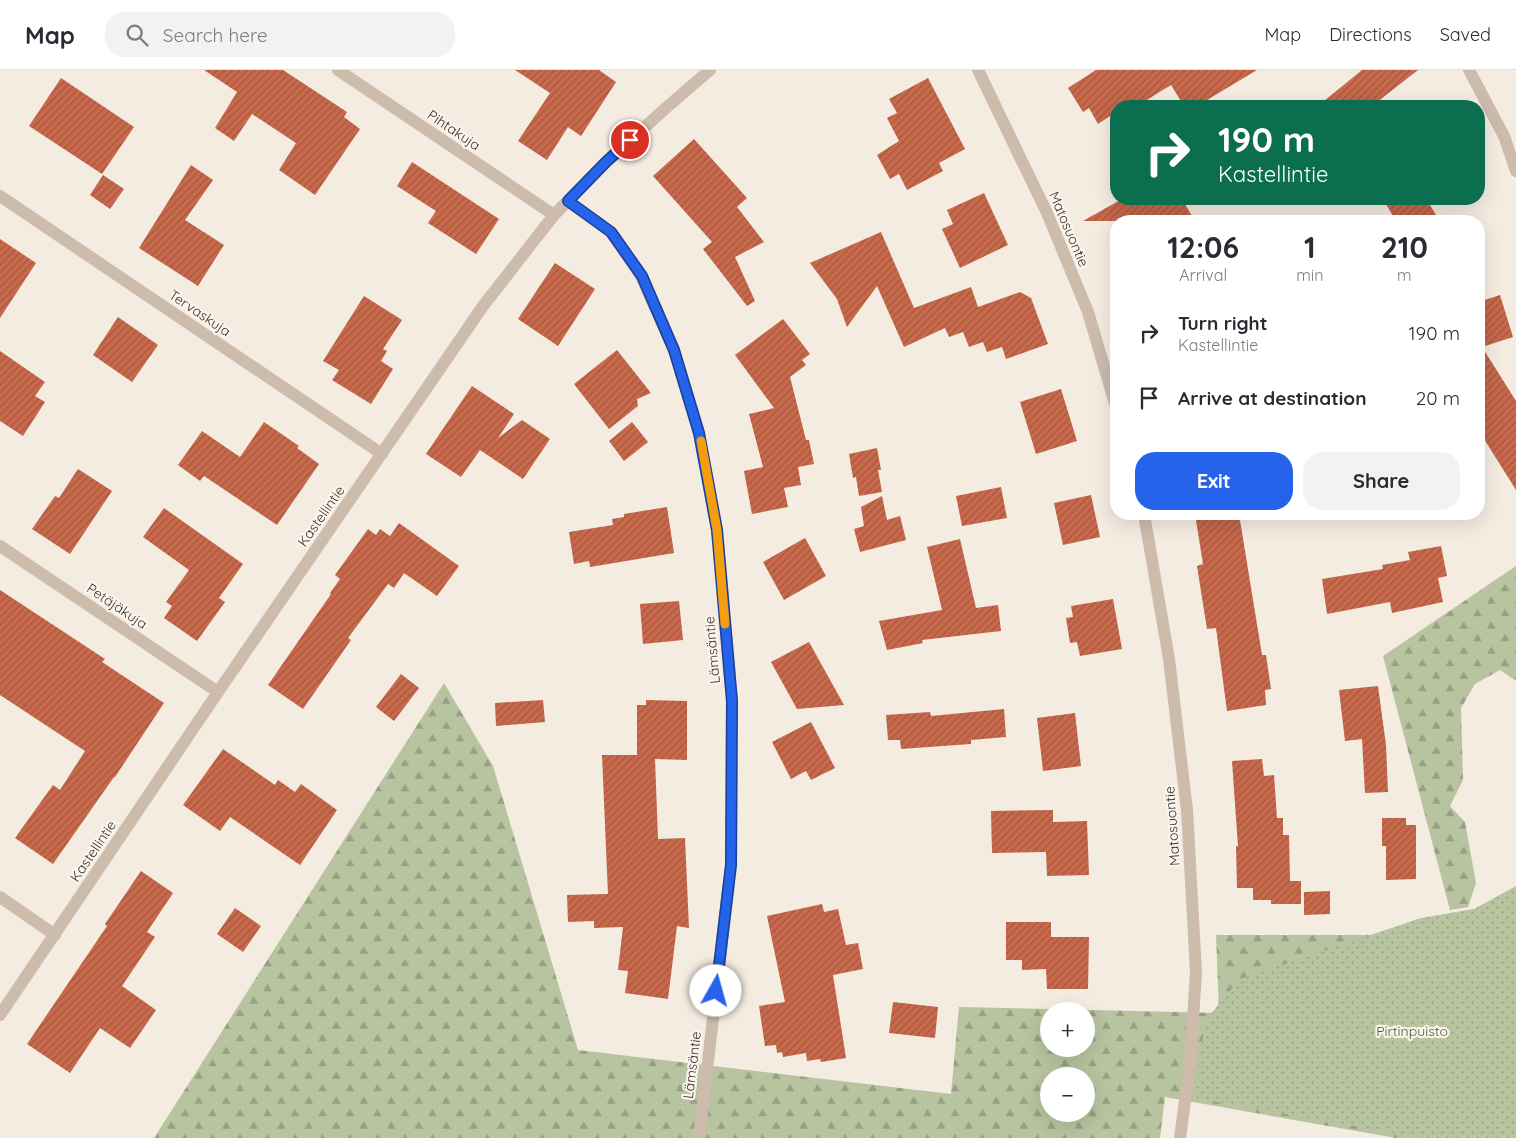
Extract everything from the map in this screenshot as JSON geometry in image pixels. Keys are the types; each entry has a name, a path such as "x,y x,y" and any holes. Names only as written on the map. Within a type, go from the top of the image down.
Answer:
{"street":[{"name":"Pihtakuja","path":"338,70 554,215"},
{"name":"Kastellintie","path":"0,1015 218,692 483,306 554,215 606,162 667,106 710,70"},
{"name":"Matosuontie","path":"978,70 1047,213 1088,312 1110,387"},
{"path":"1469,70 1485,100"},
{"path":"1485,100 1504,136 1516,171"},
{"name":"Tervaskuja","path":"0,196 382,454"},
{"name":"Lämsäntie","path":"568,201 611,232 642,276 674,350 699,433 717,530 732,701 731,865 699,1138"},
{"name":"Matosuontie","path":"1145,520 1169,658 1187,810 1189,845 1196,973 1190,1064 1180,1138"},
{"name":"Petäjäkuja","path":"0,546 218,692"},
{"path":"0,897 55,935"}],"green space":[{"path":"1516,566 1516,681 1500,670 1475,684 1461,708 1463,780 1450,806 1465,822 1476,883 1468,907 1450,910 1383,656"},
{"path":"444,683 493,766 578,1050 951,1094 959,1007 1040,1009 1040,1057 1095,1057 1095,1010 1219,1013 1216,935 1441,935 1516,1138 1396,1138 1165,1097 1160,1138 154,1138"},
{"name":"Pirtinpuisto","path":"1516,886 1516,1138 1423,1138 1195,1098 1205,1021 1240,979 1421,918 1474,909"}],"building":[{"path":"204,70 283,70 347,112 344,117 360,129 315,195 279,170 296,143 252,114 234,141 215,128 237,92"},
{"path":"515,70 599,70 616,82 581,136 568,127 547,160 518,141 550,93"},
{"path":"1096,70 1257,70 1207,100 1180,100 1171,85 1147,100 1110,100 1110,116 1098,124 1089,108 1083,112 1068,88"},
{"path":"1362,70 1418,70 1380,100 1325,100"},
{"path":"61,78 134,127 102,174 29,126"},
{"path":"928,78 965,149 939,163 943,171 907,190 899,174 890,179 877,155 899,141 887,118 897,113 889,99"},
{"path":"694,139 747,198 737,207 764,242 735,257 755,301 747,306 703,249 712,242 653,176"},
{"path":"412,162 499,219 476,254 428,223 436,211 397,186"},
{"path":"191,165 213,180 185,220 224,245 198,286 139,248"},
{"path":"103,175 124,189 110,209 90,195"},
{"path":"984,193 1008,245 960,268 942,229 953,224 947,210"},
{"path":"1111,205 1186,205 1191,215 1110,215 1110,221 1083,221"},
{"path":"1387,205 1430,205 1436,215 1392,215"},
{"path":"881,232 914,308 971,287 978,307 1020,292 1031,298 1048,344 1006,359 1002,347 987,352 983,342 969,347 963,332 949,337 945,328 904,347 877,286 847,327 837,299 810,263"},
{"path":"0,239 36,263 0,318"},
{"path":"555,263 595,289 558,346 518,319"},
{"path":"1500,295 1513,337 1485,346 1485,300"},
{"path":"364,296 402,320 383,349 387,351 381,361 393,369 371,404 332,380 339,370 323,361"},
{"path":"118,317 158,345 132,382 93,355"},
{"path":"783,319 810,354 802,360 806,365 790,377 806,440 809,440 814,464 798,467 801,485 784,488 788,507 752,514 744,471 763,467 749,414 774,408 735,355"},
{"path":"617,350 651,393 637,399 638,406 609,429 574,384"},
{"path":"0,351 45,382 35,396 45,402 23,436 0,421"},
{"path":"1485,352 1516,401 1516,490 1485,441"},
{"path":"472,386 514,414 498,438 522,420 550,439 523,479 480,450 461,477 426,454"},
{"path":"1061,389 1077,441 1036,454 1020,402"},
{"path":"264,422 299,446 297,448 319,464 277,525 204,476 200,481 178,465 202,431 240,457"},
{"path":"632,422 648,442 624,461 609,441"},
{"path":"877,448 882,492 859,496 856,477 853,478 849,454"},
{"path":"78,469 112,491 70,554 32,529 55,496 59,498"},
{"path":"1001,487 1007,518 962,526 956,496"},
{"path":"1091,495 1100,537 1063,545 1054,503"},
{"path":"882,496 887,520 900,516 906,540 860,552 854,529 864,526 861,507"},
{"path":"667,507 674,553 590,567 589,561 574,564 569,532 613,525 612,519 624,517 624,514"},
{"path":"164,508 243,564 219,598 225,602 197,641 164,618 172,606 166,602 189,570 143,537"},
{"path":"1196,520 1240,520 1262,655 1266,655 1271,689 1265,690 1266,705 1227,711 1216,628 1207,629 1197,566 1203,564"},
{"path":"399,523 459,566 437,596 404,573 394,588 388,584 348,638 351,640 303,709 268,685 331,594 340,579 335,575 368,529 376,535 380,529 390,536"},
{"path":"805,538 826,576 784,600 763,562"},
{"path":"960,539 976,608 998,605 1001,631 922,640 923,643 887,650 879,621 942,610 927,547"},
{"path":"1441,546 1447,576 1438,578 1443,602 1392,613 1390,602 1327,614 1322,579 1383,569 1382,565 1410,560 1408,552"},
{"path":"0,590 105,659 102,662 164,703 115,777 53,864 15,838 53,785 60,790 85,751 0,695"},
{"path":"1113,599 1122,649 1080,656 1077,642 1070,643 1066,618 1073,617 1071,606"},
{"path":"679,601 683,640 643,644 640,604"},
{"path":"809,642 844,705 797,709 771,662"},
{"path":"401,674 419,688 394,721 376,707"},
{"path":"1378,686 1386,745 1388,792 1365,793 1362,739 1345,741 1339,690"},
{"path":"543,700 545,722 496,726 495,703"},
{"path":"646,700 687,701 687,760 655,759 658,839 685,838 689,928 677,926 668,999 625,993 628,971 618,970 623,927 594,928 594,921 568,922 567,895 608,894 602,755 637,755 637,705 646,705"},
{"path":"1004,709 1006,737 971,740 971,744 901,749 900,740 888,740 886,715 930,712 931,716"},
{"path":"1075,713 1081,766 1043,771 1037,718"},
{"path":"811,722 835,768 811,780 806,771 791,779 772,742"},
{"path":"223,749 275,785 278,780 295,792 301,784 337,810 300,865 230,817 220,831 183,805"},
{"path":"1262,759 1264,776 1274,775 1277,818 1283,818 1283,835 1289,835 1290,881 1301,881 1301,904 1271,904 1271,900 1253,900 1253,888 1237,888 1236,846 1238,846 1232,761"},
{"path":"1053,810 1053,822 1087,821 1089,875 1047,876 1046,852 992,853 991,811"},
{"path":"1382,818 1406,818 1406,825 1416,825 1416,879 1386,880 1386,846 1382,846"},
{"path":"141,871 173,893 147,932 155,937 122,986 156,1010 130,1048 100,1028 70,1073 27,1044 107,926 105,924"},
{"path":"1330,891 1330,914 1304,915 1304,892"},
{"path":"822,904 824,912 838,909 846,945 858,943 863,969 833,975 846,1058 821,1062 820,1059 807,1061 806,1053 783,1057 782,1052 777,1053 776,1045 765,1046 759,1006 785,1002 767,916"},
{"path":"235,908 261,926 243,952 217,934"},
{"path":"1006,922 1051,922 1051,937 1089,937 1088,989 1047,989 1046,969 1022,970 1022,960 1006,960"},
{"path":"893,1002 938,1007 935,1038 889,1033"}],"slow traffic":[{"path":"701,441 717,530 725,624"}],"route":[{"path":"630,140 568,201 611,232 642,276 674,350 699,433 717,530 732,701 731,865 716,991"}]}
